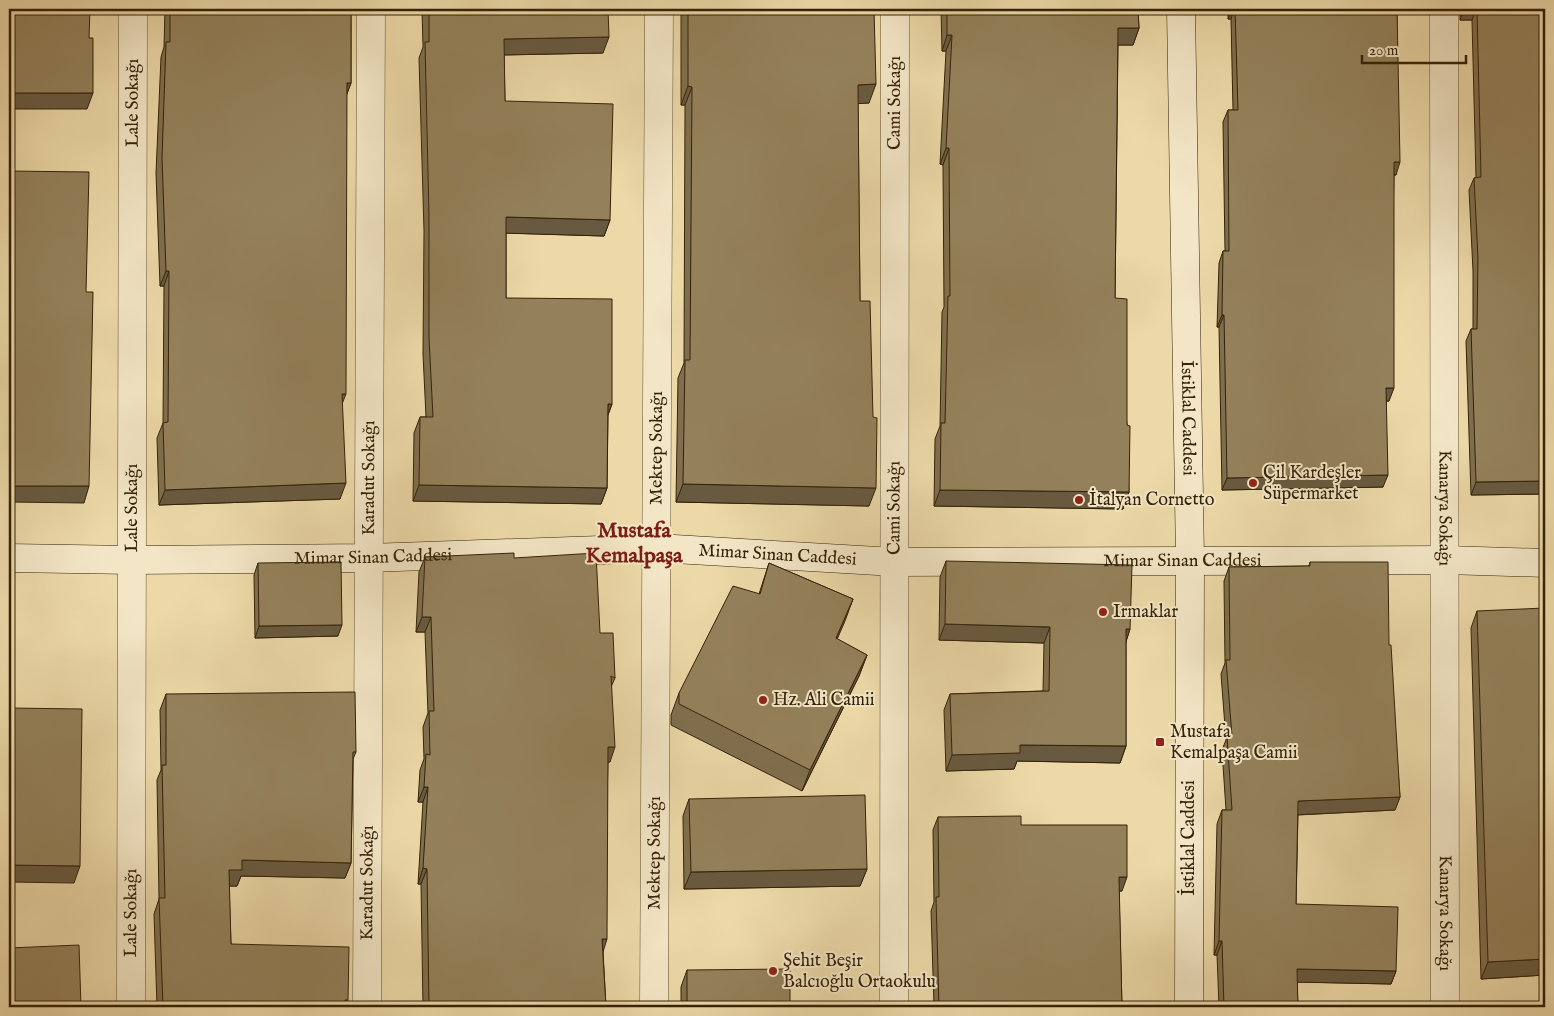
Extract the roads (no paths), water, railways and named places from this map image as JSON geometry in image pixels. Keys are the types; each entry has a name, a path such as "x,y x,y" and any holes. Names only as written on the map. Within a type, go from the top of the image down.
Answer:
{"street":[{"name":"Lale Sokağı","path":"131,1007 133,9"},
{"name":"Karadut Sokağı","path":"367,1007 371,9"},
{"name":"Mektep Sokağı","path":"654,1007 659,9"},
{"name":"Cami Sokağı","path":"894,1007 895,9"},
{"name":"İstiklal Caddesi","path":"1181,9 1190,560 1188,1007"},
{"name":"Kanarya Sokağı","path":"1444,9 1445,1007"},
{"name":"Mimar Sinan Caddesi","path":"9,558 132,560 369,558 657,548 895,562 1446,560 1545,563"}],"place":[{"name":"Çil Kardeşler Süpermarket","path":"1253,483"},
{"name":"İtalyan Cornetto","path":"1079,500"},
{"name":"Irmaklar","path":"1103,612"},
{"name":"Hz. Ali Camii","path":"763,700"},
{"name":"Mustafa Kemalpaşa Camii","path":"1160,742"},
{"name":"Şehit Beşir Balcıoğlu Ortaokulu","path":"773,971"}],"district":[{"name":"Mustafa Kemalpaşa","path":"634,544"}]}
